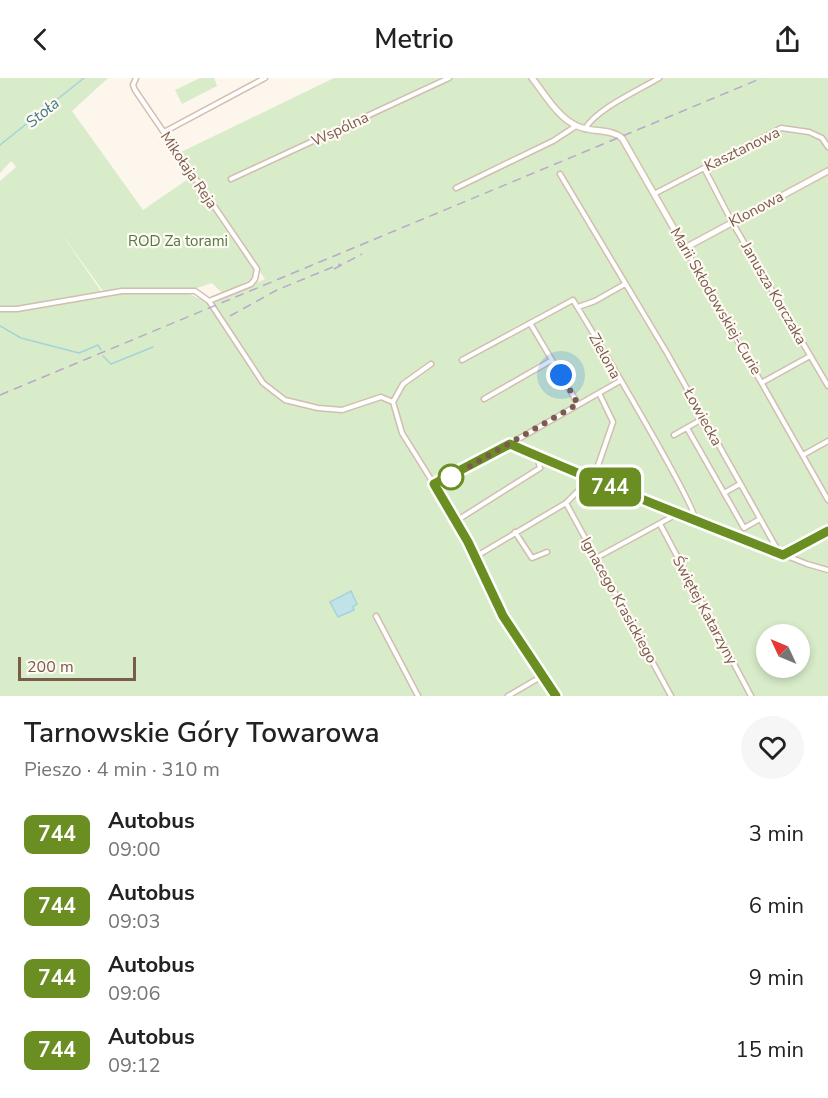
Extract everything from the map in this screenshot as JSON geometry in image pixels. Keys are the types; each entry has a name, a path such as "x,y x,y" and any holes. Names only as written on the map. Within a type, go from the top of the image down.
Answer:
{"street":[{"name":"Mikołaja Reja","path":"136,78 133,85 135,90 256,269 255,279 251,284 209,301"},
{"path":"164,132 265,78"},
{"name":"Wspólna","path":"231,179 449,78"},
{"path":"456,189 553,141 576,126 565,118 532,78"},
{"path":"585,129 588,123 606,110 659,78"},
{"name":"Marii Skłodowskiej-Curie","path":"576,126 615,134 622,138 764,382 828,500"},
{"name":"Kasztanowa","path":"654,194 781,128 796,128 815,135 828,147"},
{"name":"Janusza Korczaka","path":"704,168 732,222 828,386"},
{"name":"Klonowa","path":"685,248 828,171"},
{"name":"Łowiecka","path":"561,174 704,418 776,547 775,552"},
{"path":"462,360 573,300 578,307 625,284"},
{"path":"0,309 17,309 122,291 195,291 209,301 260,378 285,400 307,406 339,410 381,397 393,402"},
{"name":"Zielona","path":"578,307 677,479 696,515 696,522"},
{"path":"530,323 578,404"},
{"path":"764,382 810,356"},
{"path":"484,399 552,360"},
{"path":"431,364 403,384 393,402 402,433 456,521 503,616 556,696"},
{"path":"434,484 512,445 620,381"},
{"path":"475,557 566,503 591,480 614,422 599,393"},
{"path":"674,435 704,418"},
{"path":"687,428 744,528 760,519"},
{"path":"803,455 828,441"},
{"path":"512,445 696,522 828,570"},
{"path":"456,521 540,468 537,456"},
{"path":"724,493 740,484"},
{"name":"Ignacego Krasickiego","path":"566,503 671,696"},
{"path":"596,558 678,513"},
{"name":"Świętej Katarzyny","path":"660,524 751,696"},
{"path":"783,555 828,531"},
{"path":"515,532 532,558 546,552"},
{"path":"376,616 418,696"},
{"path":"508,696 544,675"}],"green space":[{"name":"ROD Za torami","path":"0,78 108,78 72,111 143,210 191,177 251,262 255,272 254,278 223,294 212,283 197,288 103,291 58,229 103,294 144,290 172,291 185,293 209,305 265,279 179,153 334,78 828,78 828,696 0,696 0,181 16,167 11,161 0,173"},
{"path":"200,78 214,78 217,86 182,104 175,90"}],"water":[{"path":"351,591 357,604 353,607 354,610 338,617 330,602"}],"waterway":[{"name":"Stoła","path":"0,145 84,78"},
{"path":"0,326 21,338 79,353 98,345 101,350"},
{"path":"103,356 111,364 153,347"}],"railway":[{"path":"0,395 762,78"},
{"path":"334,269 362,254"},
{"path":"230,316 277,290 340,264"}],"bus line":[{"name":"744","path":"556,696 531,655 503,616 468,542 434,484 457,474 510,444 589,480 660,505 696,522 783,555 828,531"}],"route":[{"path":"451,477 578,404 561,375"}]}
